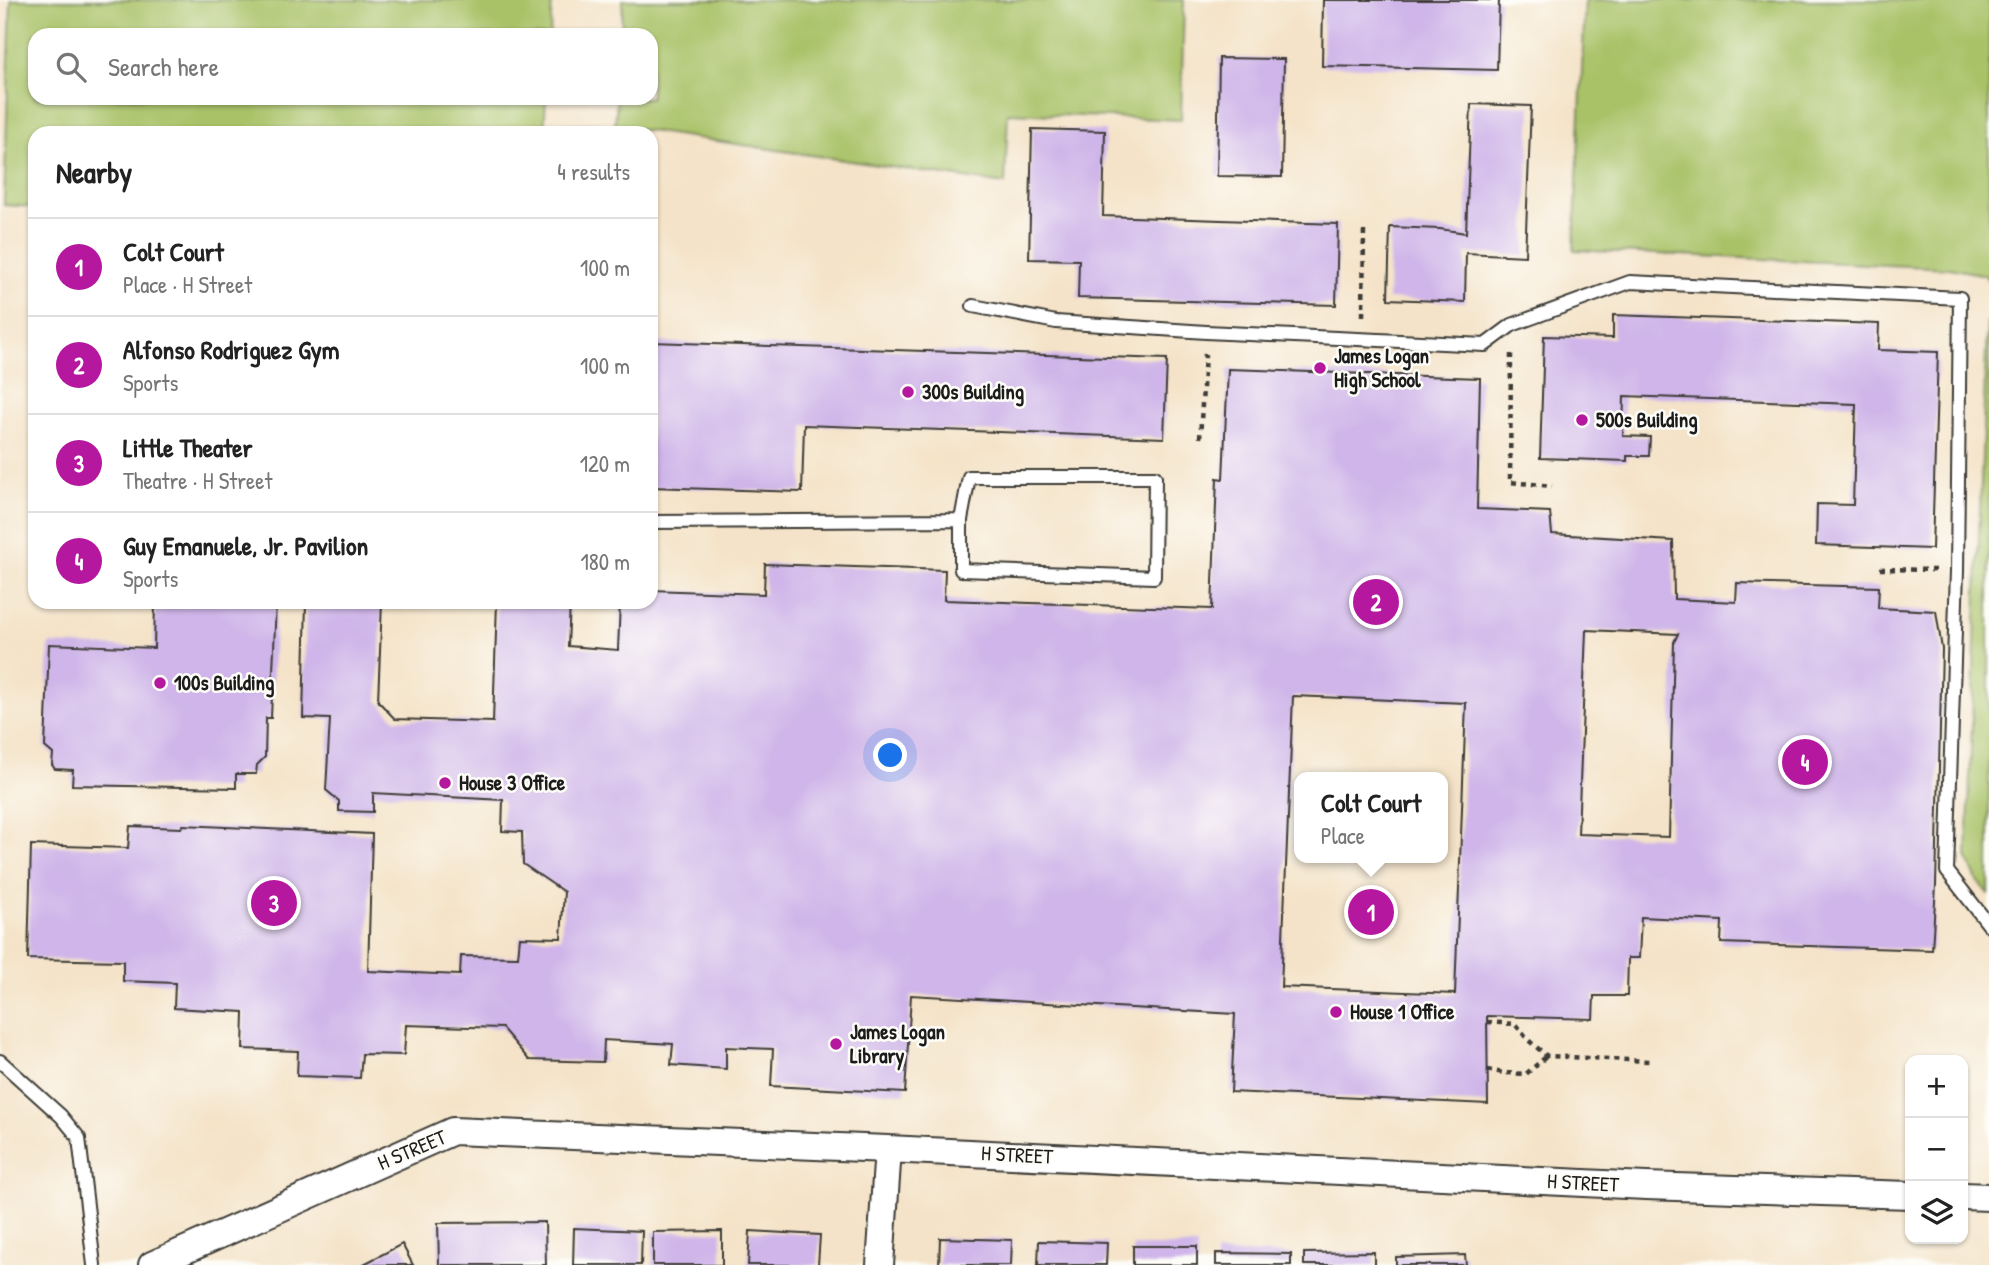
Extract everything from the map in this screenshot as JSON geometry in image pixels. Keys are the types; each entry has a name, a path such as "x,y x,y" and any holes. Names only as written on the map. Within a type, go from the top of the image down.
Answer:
{"street":[{"name":"H STREET","path":"152,1265 453,1132 888,1149 1646,1186 1905,1195"},
{"path":"880,1265 888,1149"},
{"path":"1968,1196 1989,1197"}],"lane":[{"path":"973,306 1056,322 1485,345 1512,325 1630,282 1960,298 1957,571 1947,871 1989,925"},
{"path":"969,477 1155,477 1154,577 961,570 961,520 969,477"},
{"path":"658,522 961,520"},
{"path":"0,1061 61,1116 79,1138 94,1265"}],"path":[{"path":"1363,338 1364,226"},
{"path":"1512,325 1510,482 1552,486"},
{"path":"1200,438 1206,332"},
{"path":"1880,569 1957,571"},
{"path":"1487,1022 1515,1024 1528,1040 1547,1056 1650,1061"},
{"path":"1487,1070 1526,1074 1547,1056"}],"green space":[{"path":"11,0 552,0 550,28 28,28 28,105 546,105 544,126 28,126 28,207 4,205"},
{"path":"623,0 1184,0 1181,120 1008,113 1005,184 658,132 658,126 615,126 616,105 658,105 658,28 621,28"},
{"path":"1585,0 1989,0 1989,282 1985,275 1949,268 1574,250"},
{"path":"1987,322 1989,894 1977,881 1967,857"}],"building":[{"path":"1323,0 1499,0 1497,70 1322,66"},
{"path":"1219,58 1284,59 1282,177 1217,176"},
{"path":"1471,104 1531,106 1525,256 1466,253 1465,302 1388,299 1390,227 1466,233"},
{"path":"1032,129 1105,131 1103,216 1338,224 1336,305 1078,298 1079,260 1029,259"},
{"name":"500s Building","path":"1613,315 1879,324 1878,350 1938,352 1932,549 1816,545 1817,504 1853,505 1856,404 1624,396 1623,436 1650,437 1649,456 1627,456 1627,461 1540,458 1544,336 1613,338"},
{"name":"300s Building","path":"658,342 1167,359 1164,438 804,425 802,492 658,487"},
{"name":"James Logan High School","path":"1228,369 1480,378 1477,509 1550,512 1552,534 1673,541 1674,599 1736,602 1737,583 1879,587 1878,608 1936,611 1942,649 1932,950 1721,943 1722,921 1641,917 1639,958 1628,958 1627,996 1594,996 1593,1019 1487,1016 1488,1104 1231,1092 1235,1014 911,995 905,1093 771,1086 773,1049 726,1047 726,1069 671,1065 673,1044 604,1040 603,1062 529,1060 502,1028 406,1025 404,1055 362,1054 360,1078 297,1076 298,1051 243,1049 244,1012 174,1008 175,983 123,981 123,961 28,959 31,845 128,848 130,826 181,828 183,825 372,834 368,971 460,975 461,956 518,957 520,937 561,938 564,892 523,864 522,832 502,831 503,800 373,793 373,812 339,811 339,801 326,790 330,719 303,718 306,609 382,609 378,701 395,719 493,722 497,609 570,609 568,646 618,650 620,609 658,609 658,590 764,594 765,564 945,570 944,600 1212,609 1217,478 1223,479","holes":["1586,630 1678,634 1674,642 1669,837 1578,834"]},
{"name":"100s Building","path":"155,609 276,609 271,718 266,718 265,757 257,765 256,774 236,774 236,788 72,785 73,770 55,769 52,765 53,754 45,747 49,644 154,648"},
{"path":"545,1222 546,1265 439,1265 438,1223"},
{"path":"574,1228 642,1231 641,1265 573,1265"},
{"path":"722,1231 722,1265 653,1265 653,1232"},
{"path":"750,1231 820,1235 818,1265 748,1265"},
{"path":"940,1238 1012,1240 1011,1265 939,1265"},
{"path":"1039,1241 1107,1243 1106,1265 1038,1265"},
{"path":"402,1244 413,1265 362,1265"},
{"path":"1133,1246 1197,1246 1197,1265 1133,1265"},
{"path":"1374,1252 1374,1265 1304,1265 1304,1253"},
{"path":"1216,1253 1291,1254 1291,1265 1216,1265"},
{"path":"1465,1255 1466,1265 1396,1265 1396,1257"}],"place":[{"name":"James Logan High School","path":"1320,368"},
{"name":"300s Building","path":"908,392"},
{"name":"500s Building","path":"1582,420"},
{"name":"Alfonso Rodriguez Gym","path":"1376,602"},
{"name":"100s Building","path":"160,683"},
{"name":"Guy Emanuele, Jr. Pavilion","path":"1805,762"},
{"name":"House 3 Office","path":"445,783"},
{"name":"Little Theater","path":"274,903"},
{"name":"Colt Court","path":"1371,912"},
{"name":"House 1 Office","path":"1336,1012"},
{"name":"James Logan Library","path":"836,1044"}]}
